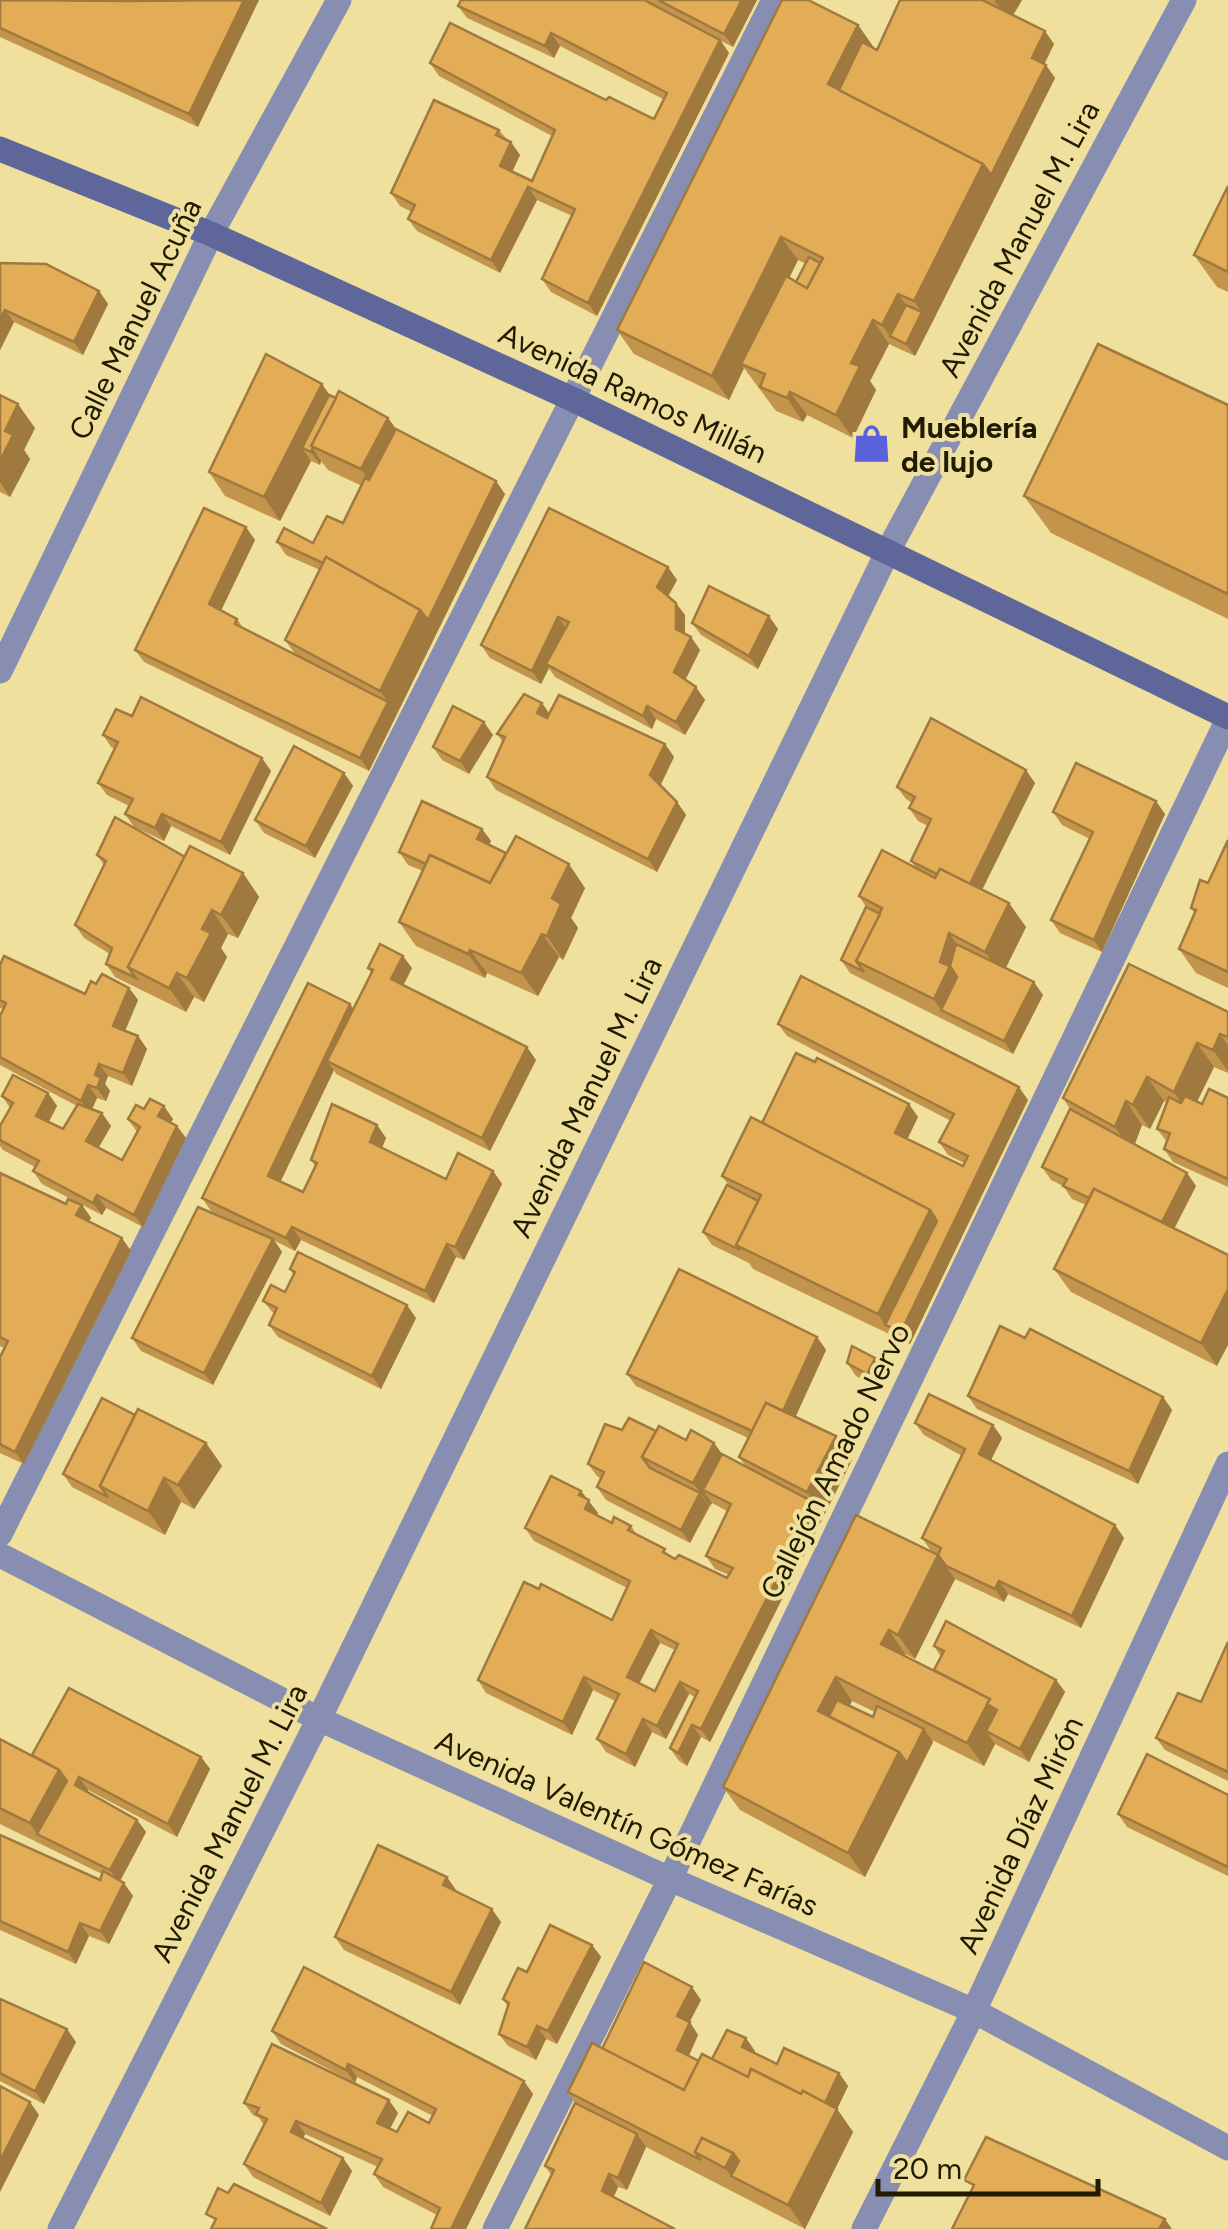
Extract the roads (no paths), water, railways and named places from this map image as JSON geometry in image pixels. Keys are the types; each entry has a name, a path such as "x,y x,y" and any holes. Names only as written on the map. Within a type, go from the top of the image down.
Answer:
{"main road":[{"name":"Avenida Ramos Millán","path":"0,149 212,234 572,399 1228,718"}],"street":[{"name":"Calle Manuel Acuña","path":"0,671 212,234 339,0"},
{"path":"0,1534 774,0"},
{"name":"Avenida Manuel M. Lira","path":"60,2229 319,1720 888,551 1184,0"},
{"name":"Callejón Amado Nervo","path":"494,2229 670,1879 1228,718"},
{"name":"Avenida Díaz Mirón","path":"864,2229 974,2011 1228,1464"},
{"name":"Avenida Valentín Gómez Farías","path":"0,1556 319,1720 974,2011 1228,2148"}],"place":[{"name":"Mueblería de lujo","path":"871,444"}]}
